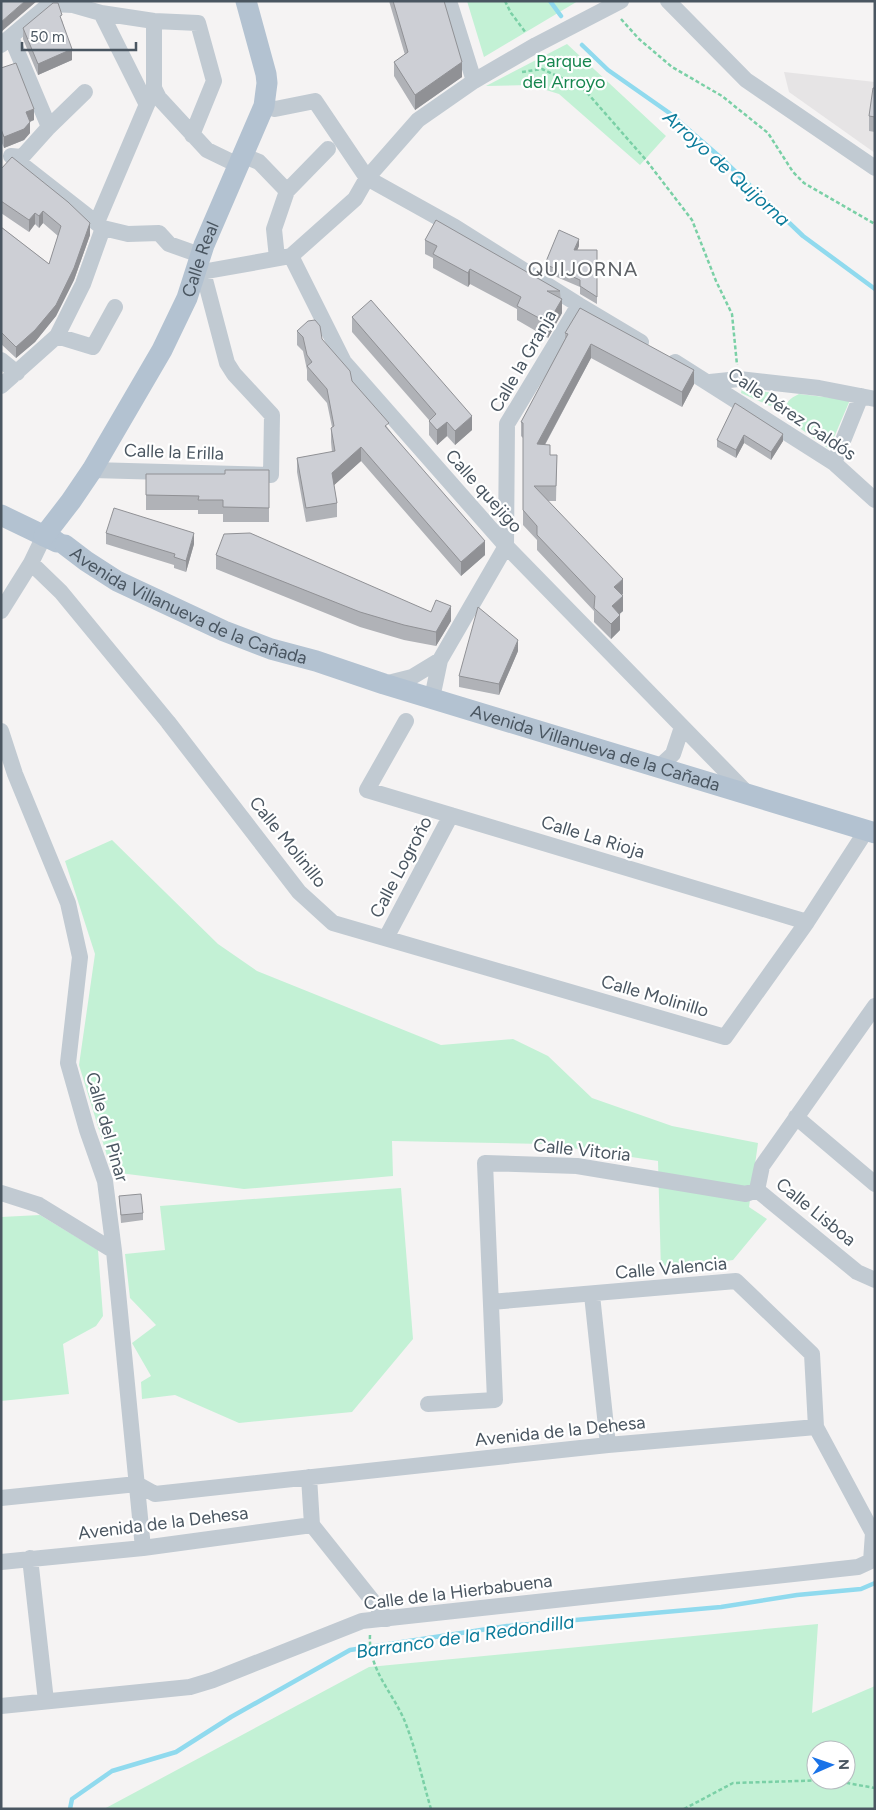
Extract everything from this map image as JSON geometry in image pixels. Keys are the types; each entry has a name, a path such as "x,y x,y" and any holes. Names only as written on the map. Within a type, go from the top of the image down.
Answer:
{"main road":[{"name":"Calle Real","path":"44,536 92,470 162,350 200,267 240,160 264,106 267,83 266,74 246,1"},
{"name":"Calle Real","path":"71,501 68,526 72,548"},
{"name":"Avenida Villanueva de la Cañada","path":"1,515 44,536 162,586 230,621 316,661 384,684 870,832"}],"street":[{"path":"449,1 474,81"},
{"path":"668,1 746,80 875,168"},
{"path":"49,127 6,41 52,2 73,4 101,13 154,21 198,23 214,81 192,135"},
{"path":"6,162 100,225 128,234 159,233 169,244 200,267 284,257 350,204 367,178 418,120 474,81 536,45 615,4"},
{"path":"101,13 150,95 159,98 207,150 240,160 259,162 288,192"},
{"path":"1,386 57,336 83,284 100,225 150,95 154,21"},
{"path":"6,162 22,157 85,92"},
{"path":"264,106 275,109 315,101 367,178"},
{"path":"284,257 274,229 288,192 328,149"},
{"name":"Calle Pérez Galdós","path":"367,178 455,227 579,305 710,382 834,463 875,500"},
{"name":"Calle quejigo","path":"284,257 344,362 506,546 747,794"},
{"name":"Calle la Erilla","path":"92,470 271,475 272,416 234,374 227,363 200,267"},
{"name":"Calle la Granja","path":"432,698 440,660 506,546 507,424 579,305"},
{"path":"57,336 93,347 114,307"},
{"path":"1,360 16,373"},
{"path":"710,382 739,379 819,388 868,398 834,463"},
{"name":"Calle Real","path":"1,611 31,563 44,536"},
{"name":"Calle Molinillo","path":"31,563 61,592 168,722 299,892 333,922 725,1037 807,922"},
{"name":"Calle la Granja","path":"384,684 412,677 440,660"},
{"name":"Calle La Rioja","path":"406,721 367,790 807,922"},
{"path":"659,767 673,754 682,727"},
{"name":"Calle del Pinar","path":"1,731 15,774 68,903 80,957 68,1063 87,1130 105,1180 114,1251 143,1548"},
{"name":"Calle Logroño","path":"386,938 451,815"},
{"path":"807,922 870,832"},
{"path":"757,1190 762,1166 875,1006"},
{"path":"796,1116 875,1184"},
{"name":"Calle Vitoria","path":"428,1404 494,1400 484,1163 577,1166 746,1194 757,1190"},
{"name":"Calle Lisboa","path":"757,1190 857,1272 875,1280"},
{"path":"1,1193 39,1205 114,1251"},
{"name":"Calle Valencia","path":"491,1302 736,1281 812,1354 816,1427 874,1533"},
{"path":"592,1294 608,1445"},
{"name":"Avenida de la Dehesa","path":"1,1498 137,1484 155,1494 608,1445 816,1427"},
{"path":"309,1477 312,1525 379,1620"},
{"name":"Avenida de la Dehesa","path":"1,1562 143,1548 312,1525"},
{"name":"Calle de la Hierbabuena","path":"1,1706 190,1687 213,1680 362,1621 858,1568 871,1561 874,1533"},
{"path":"30,1558 46,1701"}],"path":[{"path":"505,1 511,13 536,45"},
{"path":"615,4 639,39 672,67 722,96 768,133 793,172 804,183 875,224"},
{"path":"513,74 542,68 583,88 646,160 692,220 716,281 732,314 739,379"},
{"path":"379,1620 369,1647 376,1670 407,1725 431,1809"},
{"path":"684,1809 733,1783 830,1780 875,1788"}],"shaded area":[{"path":"784,72 875,82 875,153 789,92"}],"green space":[{"path":"467,1 578,1 484,57"},
{"name":"Parque del Arroyo","path":"567,44 666,136 640,165 559,94 530,85 486,86"},
{"path":"742,388 773,393 778,398 776,403 770,406 741,393"},
{"path":"799,394 850,400 829,449 787,419 787,403 791,398"},
{"path":"112,840 218,944 257,971 441,1045 513,1039 548,1056 592,1098 672,1126 758,1143 749,1207 767,1219 733,1260 661,1271 658,1161 545,1144 392,1141 393,1176 244,1189 112,1172 79,1065 95,954 65,861"},
{"path":"401,1188 413,1339 352,1412 239,1423 175,1395 142,1399 141,1382 151,1376 132,1343 156,1325 130,1298 125,1254 165,1250 160,1206"},
{"path":"40,1215 98,1250 103,1316 96,1326 63,1344 69,1394 1,1401 1,1217"},
{"path":"818,1624 812,1713 875,1686 875,1809 104,1809 369,1667"}],"building":[{"path":"1,1 25,1 1,22"},
{"path":"393,1 444,1 462,62 415,95 394,62 408,52"},
{"path":"53,3 58,3 62,15 60,16 72,49 38,64 23,28"},
{"path":"16,63 34,109 26,112 30,122 24,129 4,137 1,129 1,68"},
{"path":"873,88 875,88 875,117 869,116"},
{"path":"12,157 68,202 90,223 74,268 56,305 35,330 16,347 1,332 1,227 49,264 61,226 43,211 39,216 35,213 29,220 1,201 1,169"},
{"path":"436,220 560,291 547,291 562,299 548,323 517,306 521,297 470,269 468,273 433,254 437,246 425,240"},
{"path":"559,230 579,239 574,250 597,250 597,297 580,286 580,280 545,264"},
{"path":"371,300 472,416 455,431 447,422 437,430 429,421 436,414 352,317"},
{"path":"580,308 694,370 682,392 591,344 537,444 550,445 550,455 557,455 556,486 534,486 623,579 614,587 623,596 612,606 620,615 611,624 594,608 595,596 537,535 537,526 523,510 523,423 521,422 568,334 565,333"},
{"path":"315,320 320,326 322,339 350,371 352,381 389,423 385,426 485,541 461,562 361,447 332,473 337,503 306,508 297,458 335,451 331,428 334,426 327,389 307,366 312,362 307,355 303,337 297,331 308,321"},
{"path":"735,403 783,434 771,452 744,435 736,450 717,440"},
{"path":"225,470 269,470 269,508 223,507 223,500 198,500 199,496 146,495 146,474 225,474"},
{"path":"114,508 194,533 186,561 174,557 175,554 106,533"},
{"path":"250,533 431,612 436,600 451,606 436,632 360,612 216,555 224,534"},
{"path":"478,607 518,640 499,684 459,676"},
{"path":"141,1194 143,1213 121,1215 119,1196"}],"waterway":[{"name":"Arroyo de Quijorna","path":"550,1 561,16"},
{"name":"Arroyo de Quijorna","path":"582,45 608,70 668,112 720,157 803,236 875,289"},
{"name":"Barranco de la Redondilla","path":"70,1809 72,1799 112,1771 176,1752 231,1717 350,1650 507,1626 721,1607 797,1595 861,1589 875,1583"}],"district":[{"name":"QUIJORNA","path":"583,269"}]}
